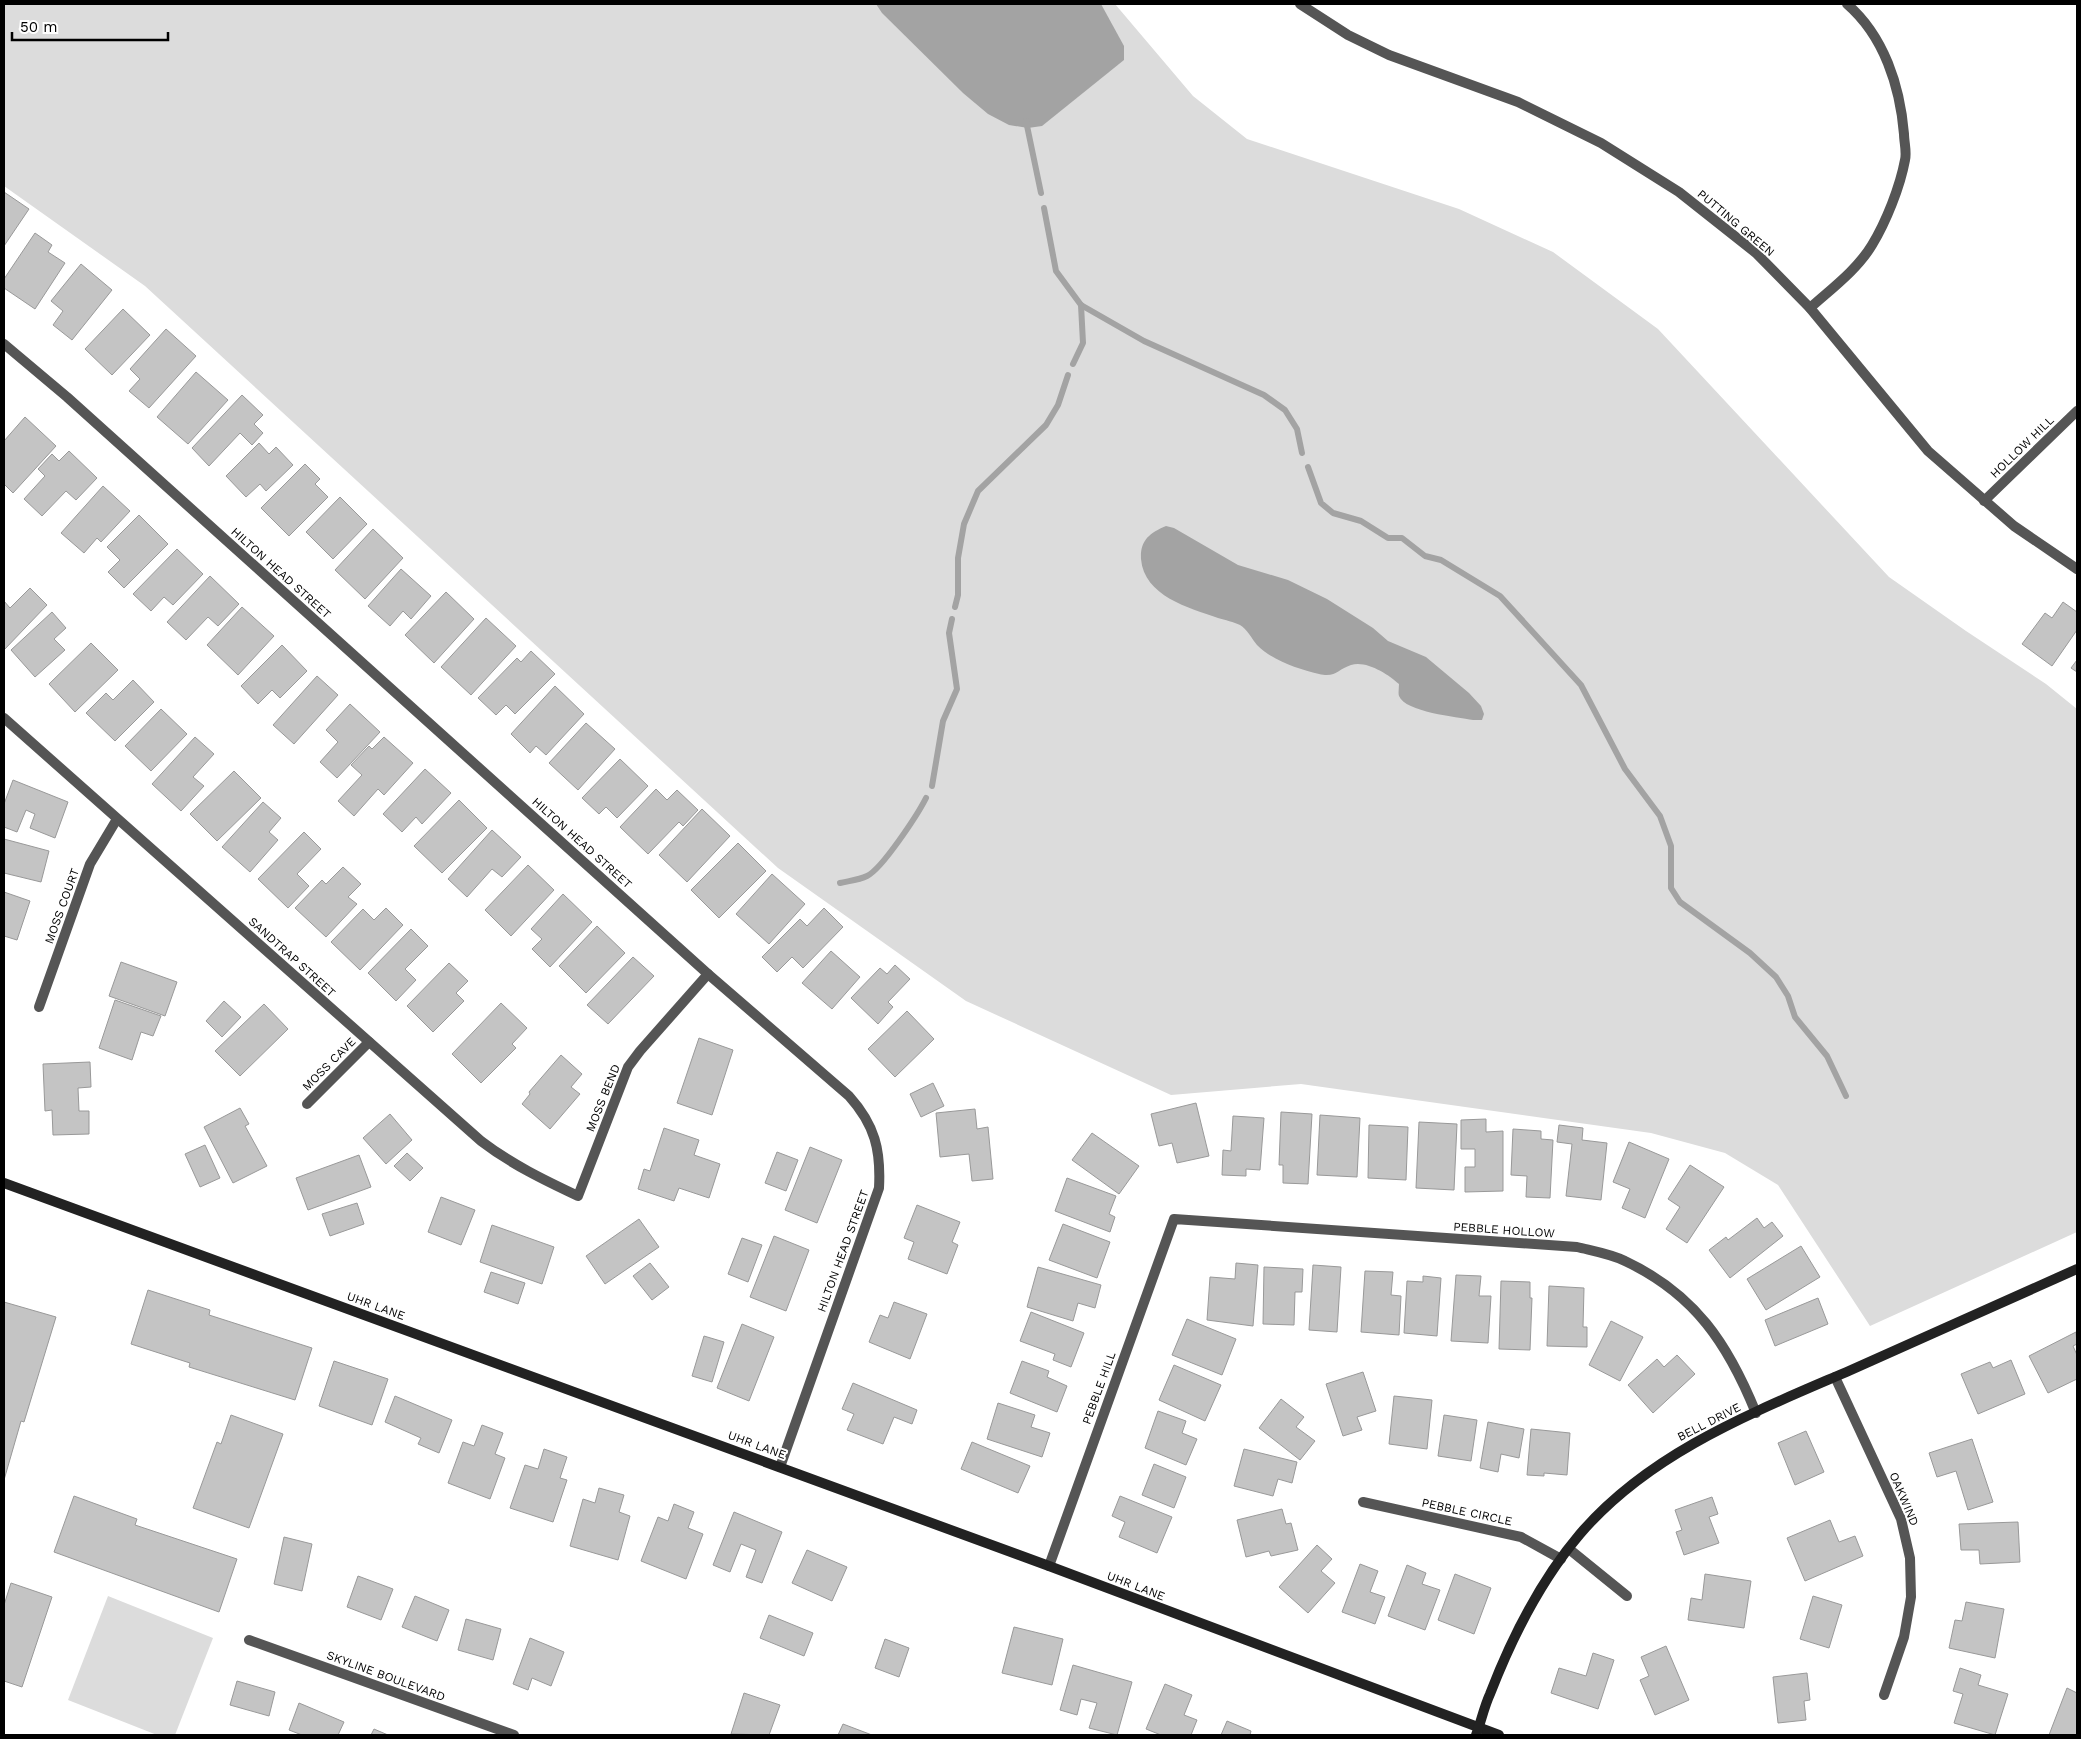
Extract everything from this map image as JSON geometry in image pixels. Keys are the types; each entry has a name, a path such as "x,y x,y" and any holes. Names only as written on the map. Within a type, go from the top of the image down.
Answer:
{"street":[{"name":"PUTTING GREEN","path":"1300,4 1348,35 1389,55 1518,102 1601,143 1679,192 1756,253 1810,308 1928,451 2014,526 2077,569"},
{"path":"1810,308 1856,265 1871,246 1890,209 1906,159 1902,110 1892,72 1877,41 1866,24 1847,4"},
{"name":"HILTON HEAD STREET","path":"4,344 67,397 708,974 860,1108 874,1133 880,1161 879,1188 780,1467"},
{"name":"HOLLOW HILL","path":"1984,501 2077,411"},
{"name":"SANDTRAP STREET","path":"4,718 501,1157 539,1178 578,1196"},
{"name":"MOSS COURT","path":"39,1007 90,864 117,819"},
{"name":"MOSS BEND","path":"578,1196 628,1067 708,974"},
{"name":"MOSS CAVE","path":"307,1104 369,1042"},
{"name":"UHR LANE","path":"4,1183 1049,1566 1477,1732 1499,1735"},
{"name":"PEBBLE HOLLOW","path":"1174,1219 1577,1247 1624,1260 1661,1280 1705,1321 1729,1353 1742,1377 1756,1413"},
{"name":"PEBBLE HILL","path":"1049,1566 1174,1219"},
{"name":"BELL DRIVE","path":"1477,1732 1490,1694 1527,1612 1569,1549 1608,1505 1637,1481 1673,1455 1756,1413 2077,1269"},
{"name":"OAKWIND","path":"1835,1377 1901,1518 1910,1558 1911,1598 1904,1637 1884,1695"},
{"name":"PEBBLE CIRCLE","path":"1363,1502 1521,1537 1561,1559"},
{"path":"1569,1549 1627,1596"},
{"name":"SKYLINE BOULEVARD","path":"249,1640 514,1735"}],"shaded area":[{"path":"4,4 1115,4 1193,96 1247,139 1459,209 1553,252 1658,329 1889,577 2046,684 2077,709 2077,1232 1870,1326 1778,1185 1725,1153 1651,1133 1301,1084 1171,1095 966,1001 778,868 145,286 4,186"},
{"path":"876,4 1101,4 1124,46 1124,60 1042,126 1028,128 1009,125 988,114 963,93 882,13"},
{"path":"1166,526 1174,528 1238,565 1288,580 1327,599 1373,628 1388,641 1426,657 1469,693 1481,706 1484,714 1482,720 1444,715 1411,706 1403,702 1399,696 1399,684 1383,672 1363,664 1351,665 1329,675 1294,667 1263,651 1240,625 1194,610 1170,599 1150,582 1144,572 1141,559 1142,547 1147,538"},
{"path":"108,1596 213,1638 175,1735 157,1735 68,1700"}],"building":[{"path":"4,192 29,209 4,246"},
{"path":"35,233 52,245 48,252 65,263 35,309 4,288 4,279"},
{"path":"81,264 112,290 72,340 53,325 63,311 51,301"},
{"path":"123,309 150,335 112,375 85,349"},
{"path":"166,329 196,356 149,408 129,391 140,379 130,369"},
{"path":"196,372 228,400 188,444 157,417"},
{"path":"242,395 263,415 254,424 263,433 252,445 240,433 209,466 192,448"},
{"path":"25,417 56,446 13,493 4,484 4,441"},
{"path":"259,443 269,454 276,447 293,465 266,491 260,484 246,497 226,476"},
{"path":"69,451 97,478 76,500 66,491 42,516 24,499 45,476 38,469 52,454 59,461"},
{"path":"305,464 320,479 315,484 328,497 289,536 261,508"},
{"path":"103,486 130,511 101,542 97,538 84,553 61,533"},
{"path":"340,497 367,524 333,559 306,532"},
{"path":"139,515 168,544 124,588 108,572 120,560 107,547"},
{"path":"373,529 403,558 365,599 335,570"},
{"path":"177,549 203,574 173,605 164,597 151,611 133,594"},
{"path":"401,569 431,596 411,619 403,611 390,626 368,606"},
{"path":"210,576 239,604 218,626 208,617 186,640 167,622"},
{"path":"30,588 47,605 4,650 4,601 10,608"},
{"path":"446,592 474,619 434,663 405,635"},
{"path":"2063,602 2077,612 2077,630 2052,666 2022,644 2045,613 2052,618"},
{"path":"242,607 274,636 238,675 207,645"},
{"path":"52,612 66,628 54,639 65,650 35,677 11,650"},
{"path":"486,618 516,646 471,695 441,667"},
{"path":"91,643 118,670 75,712 49,684"},
{"path":"282,645 307,671 280,698 272,690 258,704 241,686"},
{"path":"531,651 555,674 515,714 506,705 496,715 478,698 517,658 521,662"},
{"path":"2077,660 2077,672 2071,668"},
{"path":"317,676 338,695 294,744 273,725"},
{"path":"133,680 154,702 115,741 86,713 106,693 113,700"},
{"path":"555,686 584,714 546,755 536,746 530,753 511,734"},
{"path":"350,704 380,732 337,778 320,762 338,742 326,730"},
{"path":"161,709 187,734 151,771 125,746"},
{"path":"586,723 615,749 578,790 549,763"},
{"path":"195,737 214,754 193,777 204,786 181,811 152,784"},
{"path":"384,737 413,763 384,795 378,789 354,816 338,801 362,775 351,765 369,746 372,749"},
{"path":"620,759 648,786 617,818 606,807 599,814 582,798"},
{"path":"425,769 451,793 422,824 416,817 402,832 383,814"},
{"path":"234,771 261,798 217,841 190,814"},
{"path":"13,780 68,802 55,838 30,828 35,814 26,810 17,832 4,827 4,804"},
{"path":"656,789 667,800 677,790 698,810 683,826 679,822 648,854 620,827"},
{"path":"459,800 487,828 442,873 414,846"},
{"path":"263,802 281,818 269,832 278,840 250,872 222,847"},
{"path":"702,809 730,836 687,882 659,855"},
{"path":"492,830 521,857 502,877 492,869 467,897 448,879"},
{"path":"304,832 321,849 297,874 309,886 288,908 258,879"},
{"path":"4,839 49,851 41,882 4,873"},
{"path":"738,843 766,871 719,918 691,890"},
{"path":"528,865 554,890 511,936 485,910"},
{"path":"343,867 361,884 348,897 357,904 326,937 295,908 322,880 326,884"},
{"path":"772,874 805,904 769,944 736,914"},
{"path":"4,892 30,901 17,940 4,936"},
{"path":"563,894 592,922 550,967 532,949 542,939 531,929"},
{"path":"386,908 403,925 360,970 331,942 363,909 374,920"},
{"path":"824,908 843,927 803,968 792,957 777,972 762,957 800,919 807,926"},
{"path":"597,926 625,953 586,993 559,966"},
{"path":"411,929 428,946 405,969 416,980 396,1001 368,973"},
{"path":"831,951 860,977 832,1009 802,983"},
{"path":"633,957 654,976 608,1024 587,1005"},
{"path":"121,962 177,982 165,1016 109,996"},
{"path":"449,963 468,981 456,993 464,1001 433,1032 407,1006"},
{"path":"895,965 910,979 888,1002 893,1007 878,1024 851,998 880,968 887,974"},
{"path":"115,1000 161,1016 153,1036 141,1032 132,1060 99,1048"},
{"path":"224,1001 241,1017 222,1037 206,1021"},
{"path":"501,1003 527,1028 512,1044 516,1048 481,1083 452,1054"},
{"path":"264,1004 288,1029 240,1076 215,1051"},
{"path":"907,1011 934,1039 895,1077 868,1049"},
{"path":"699,1038 733,1050 712,1115 677,1103"},
{"path":"561,1055 582,1074 571,1087 580,1094 550,1129 522,1104 530,1094 529,1092"},
{"path":"90,1062 91,1087 78,1088 79,1111 89,1111 89,1134 53,1135 52,1110 45,1111 43,1064"},
{"path":"933,1083 944,1106 921,1117 910,1094"},
{"path":"1196,1103 1209,1156 1177,1163 1172,1143 1159,1146 1151,1114"},
{"path":"240,1108 249,1124 245,1126 267,1166 233,1183 204,1127"},
{"path":"975,1109 977,1129 988,1127 993,1179 972,1181 969,1154 940,1157 936,1113"},
{"path":"1281,1112 1312,1114 1308,1184 1283,1183 1283,1165 1279,1165"},
{"path":"390,1114 412,1140 386,1164 363,1138"},
{"path":"1320,1115 1360,1118 1357,1177 1317,1175"},
{"path":"1233,1116 1264,1118 1260,1170 1246,1169 1246,1176 1222,1175 1223,1150 1231,1151"},
{"path":"1486,1119 1486,1132 1503,1131 1503,1191 1465,1192 1465,1167 1475,1167 1475,1149 1461,1149 1461,1120"},
{"path":"1419,1122 1457,1124 1454,1190 1416,1188"},
{"path":"1369,1125 1408,1127 1406,1180 1368,1178"},
{"path":"1559,1125 1583,1128 1582,1140 1607,1143 1601,1200 1566,1196 1572,1144 1557,1142"},
{"path":"664,1128 699,1140 694,1155 720,1164 709,1198 679,1188 674,1201 638,1189 644,1169 650,1171"},
{"path":"1513,1129 1541,1131 1541,1139 1553,1140 1550,1198 1526,1197 1527,1176 1511,1175"},
{"path":"1092,1133 1139,1166 1119,1194 1072,1160"},
{"path":"1629,1142 1669,1159 1645,1218 1622,1208 1630,1189 1613,1182"},
{"path":"205,1145 220,1178 200,1187 185,1154"},
{"path":"810,1147 842,1160 817,1223 785,1210"},
{"path":"777,1152 798,1160 786,1191 765,1183"},
{"path":"407,1153 423,1168 410,1181 394,1166"},
{"path":"359,1155 371,1187 308,1210 296,1178"},
{"path":"1690,1165 1724,1187 1687,1243 1666,1229 1680,1207 1668,1199"},
{"path":"1067,1178 1116,1196 1109,1214 1115,1217 1110,1232 1055,1211"},
{"path":"441,1197 475,1210 461,1245 428,1232"},
{"path":"357,1203 364,1224 330,1236 322,1214"},
{"path":"917,1205 960,1222 952,1242 958,1245 947,1274 908,1259 914,1242 904,1238"},
{"path":"1757,1218 1764,1228 1772,1222 1783,1236 1730,1278 1709,1250 1726,1237 1728,1240"},
{"path":"639,1219 659,1247 605,1284 586,1256"},
{"path":"1063,1224 1110,1242 1097,1278 1049,1260"},
{"path":"492,1225 554,1247 542,1284 480,1262"},
{"path":"774,1236 809,1250 786,1311 750,1297"},
{"path":"742,1238 762,1245 748,1282 728,1274"},
{"path":"1801,1246 1820,1277 1766,1310 1747,1279"},
{"path":"650,1263 669,1287 652,1300 633,1276"},
{"path":"1236,1263 1258,1265 1253,1326 1207,1320 1210,1277 1235,1279"},
{"path":"1313,1265 1341,1267 1337,1332 1309,1330"},
{"path":"1038,1267 1101,1285 1095,1308 1078,1303 1073,1321 1027,1307"},
{"path":"1264,1267 1303,1269 1302,1292 1295,1292 1294,1325 1263,1324"},
{"path":"1365,1271 1393,1272 1391,1295 1401,1296 1399,1335 1361,1332"},
{"path":"491,1272 525,1283 518,1304 484,1292"},
{"path":"1456,1275 1481,1276 1479,1296 1491,1296 1488,1343 1451,1341"},
{"path":"1423,1276 1441,1278 1437,1336 1404,1333 1407,1281 1423,1282"},
{"path":"1501,1281 1530,1282 1530,1298 1532,1298 1530,1350 1499,1349"},
{"path":"1549,1286 1584,1288 1583,1327 1587,1327 1587,1347 1547,1346"},
{"path":"148,1290 210,1310 209,1315 312,1348 295,1400 189,1367 190,1363 131,1344"},
{"path":"1818,1298 1828,1324 1775,1346 1765,1320"},
{"path":"4,1302 56,1317 24,1422 21,1421 4,1480"},
{"path":"894,1302 927,1314 910,1359 869,1342 880,1315 888,1318"},
{"path":"1031,1312 1084,1333 1071,1367 1053,1360 1055,1354 1020,1341"},
{"path":"1187,1319 1236,1339 1222,1375 1172,1355"},
{"path":"1611,1321 1643,1337 1620,1381 1589,1365"},
{"path":"742,1324 774,1337 749,1401 717,1388"},
{"path":"2076,1332 2077,1344 2073,1346 2077,1355 2077,1379 2048,1393 2029,1356"},
{"path":"704,1336 724,1342 712,1382 692,1376"},
{"path":"1677,1355 1695,1374 1653,1413 1628,1385 1657,1359 1664,1367"},
{"path":"2011,1360 2025,1394 1978,1414 1961,1374 1990,1362 1993,1368"},
{"path":"334,1361 388,1379 372,1425 319,1406"},
{"path":"1022,1361 1049,1371 1047,1377 1067,1386 1057,1412 1010,1393"},
{"path":"1174,1365 1221,1385 1205,1421 1159,1400"},
{"path":"1363,1372 1376,1411 1357,1417 1362,1430 1343,1436 1326,1384"},
{"path":"853,1383 917,1410 912,1424 894,1417 883,1444 847,1430 854,1414 842,1409"},
{"path":"395,1396 452,1420 439,1453 418,1444 421,1438 385,1422"},
{"path":"1394,1396 1432,1400 1427,1449 1389,1444"},
{"path":"1281,1399 1304,1417 1296,1427 1315,1441 1300,1460 1259,1428"},
{"path":"998,1403 1035,1415 1031,1427 1050,1433 1042,1457 987,1439"},
{"path":"1158,1411 1186,1421 1182,1433 1197,1439 1186,1465 1145,1448"},
{"path":"231,1415 283,1434 249,1528 193,1508 217,1442 221,1444"},
{"path":"1444,1415 1477,1420 1471,1461 1438,1456"},
{"path":"1488,1422 1524,1429 1519,1458 1501,1454 1498,1472 1480,1468"},
{"path":"482,1425 503,1433 495,1454 505,1458 490,1499 448,1483 463,1442 474,1446"},
{"path":"1531,1429 1570,1433 1567,1475 1544,1473 1544,1476 1527,1475"},
{"path":"1806,1431 1824,1472 1795,1485 1778,1443"},
{"path":"1972,1439 1993,1502 1968,1510 1956,1471 1937,1477 1929,1453"},
{"path":"972,1442 1030,1466 1018,1493 961,1469"},
{"path":"544,1449 567,1457 560,1478 567,1480 553,1522 510,1508 525,1465 538,1469"},
{"path":"1244,1449 1297,1462 1292,1483 1278,1479 1273,1496 1234,1486"},
{"path":"1154,1464 1186,1477 1174,1508 1142,1495"},
{"path":"599,1488 624,1495 619,1512 630,1516 618,1560 570,1546 583,1499 595,1503"},
{"path":"74,1496 137,1519 135,1525 237,1559 219,1612 54,1552"},
{"path":"1120,1496 1172,1517 1157,1553 1119,1537 1125,1522 1112,1516"},
{"path":"1712,1497 1718,1514 1709,1517 1719,1543 1684,1555 1676,1532 1682,1530 1675,1510"},
{"path":"674,1504 694,1512 688,1528 703,1534 686,1579 641,1561 658,1517 668,1521"},
{"path":"1282,1509 1286,1524 1291,1523 1298,1550 1271,1556 1269,1551 1246,1557 1237,1520"},
{"path":"734,1512 782,1532 762,1583 746,1577 756,1550 741,1544 730,1572 713,1565"},
{"path":"1830,1520 1839,1542 1855,1536 1863,1556 1805,1581 1787,1538"},
{"path":"2018,1522 2020,1562 1980,1564 1979,1550 1961,1550 1959,1524"},
{"path":"284,1537 312,1544 302,1591 274,1584"},
{"path":"1317,1545 1332,1559 1321,1571 1335,1583 1308,1613 1279,1587"},
{"path":"807,1550 847,1567 832,1601 792,1583"},
{"path":"1360,1564 1378,1571 1370,1592 1385,1597 1375,1624 1342,1612"},
{"path":"1407,1565 1426,1573 1422,1584 1440,1590 1425,1630 1388,1616"},
{"path":"1455,1574 1491,1588 1474,1634 1438,1620"},
{"path":"1705,1574 1751,1581 1744,1628 1688,1620 1691,1598 1702,1600"},
{"path":"358,1576 393,1589 381,1620 347,1607"},
{"path":"11,1583 52,1597 22,1687 4,1681 4,1605"},
{"path":"415,1596 449,1610 437,1641 402,1627"},
{"path":"1813,1596 1842,1605 1829,1648 1800,1639"},
{"path":"1966,1602 2004,1609 1995,1658 1949,1648 1955,1620 1962,1621"},
{"path":"769,1615 813,1633 804,1656 760,1638"},
{"path":"466,1619 501,1629 493,1660 458,1650"},
{"path":"1014,1627 1063,1639 1052,1685 1002,1673"},
{"path":"530,1638 564,1652 551,1686 532,1678 528,1690 513,1684"},
{"path":"885,1639 909,1648 899,1677 875,1668"},
{"path":"1666,1646 1689,1700 1655,1715 1640,1680 1649,1676 1641,1657"},
{"path":"1593,1653 1614,1660 1598,1709 1551,1693 1559,1668 1586,1676"},
{"path":"1073,1665 1132,1682 1117,1735 1089,1728 1097,1703 1081,1699 1077,1715 1060,1710"},
{"path":"1960,1668 1981,1675 1978,1685 2008,1694 1995,1735 1954,1723 1963,1694 1953,1691"},
{"path":"1807,1673 1810,1700 1804,1701 1806,1720 1778,1723 1773,1677"},
{"path":"237,1681 275,1692 269,1716 230,1705"},
{"path":"1165,1684 1192,1695 1184,1715 1197,1720 1191,1735 1161,1735 1146,1729"},
{"path":"2067,1688 2077,1693 2077,1735 2049,1735"},
{"path":"744,1693 780,1705 769,1735 731,1734"},
{"path":"299,1703 344,1722 338,1735 302,1735 289,1730"},
{"path":"1227,1721 1251,1731 1250,1735 1221,1735"},
{"path":"843,1724 872,1735 838,1735"},
{"path":"374,1729 388,1735 371,1735"}],"waterway":[{"path":"1026,121 1041,193"},
{"path":"1044,208 1056,271 1081,305 1144,341 1264,395 1285,410 1297,429 1302,453"},
{"path":"1073,364 1083,343 1081,305"},
{"path":"955,607 958,595 958,558 964,524 978,491 1046,425 1058,405 1068,375"},
{"path":"1308,467 1321,503 1333,513 1361,521 1388,538 1402,538 1425,556 1441,560 1500,596 1581,685 1625,769 1660,816 1671,846 1671,888 1680,902 1750,953 1776,977 1788,996 1795,1017 1827,1056 1846,1096"},
{"path":"932,786 943,721 957,689 949,633 952,619"},
{"path":"840,883 867,876 874,871 899,840 926,798"}]}
